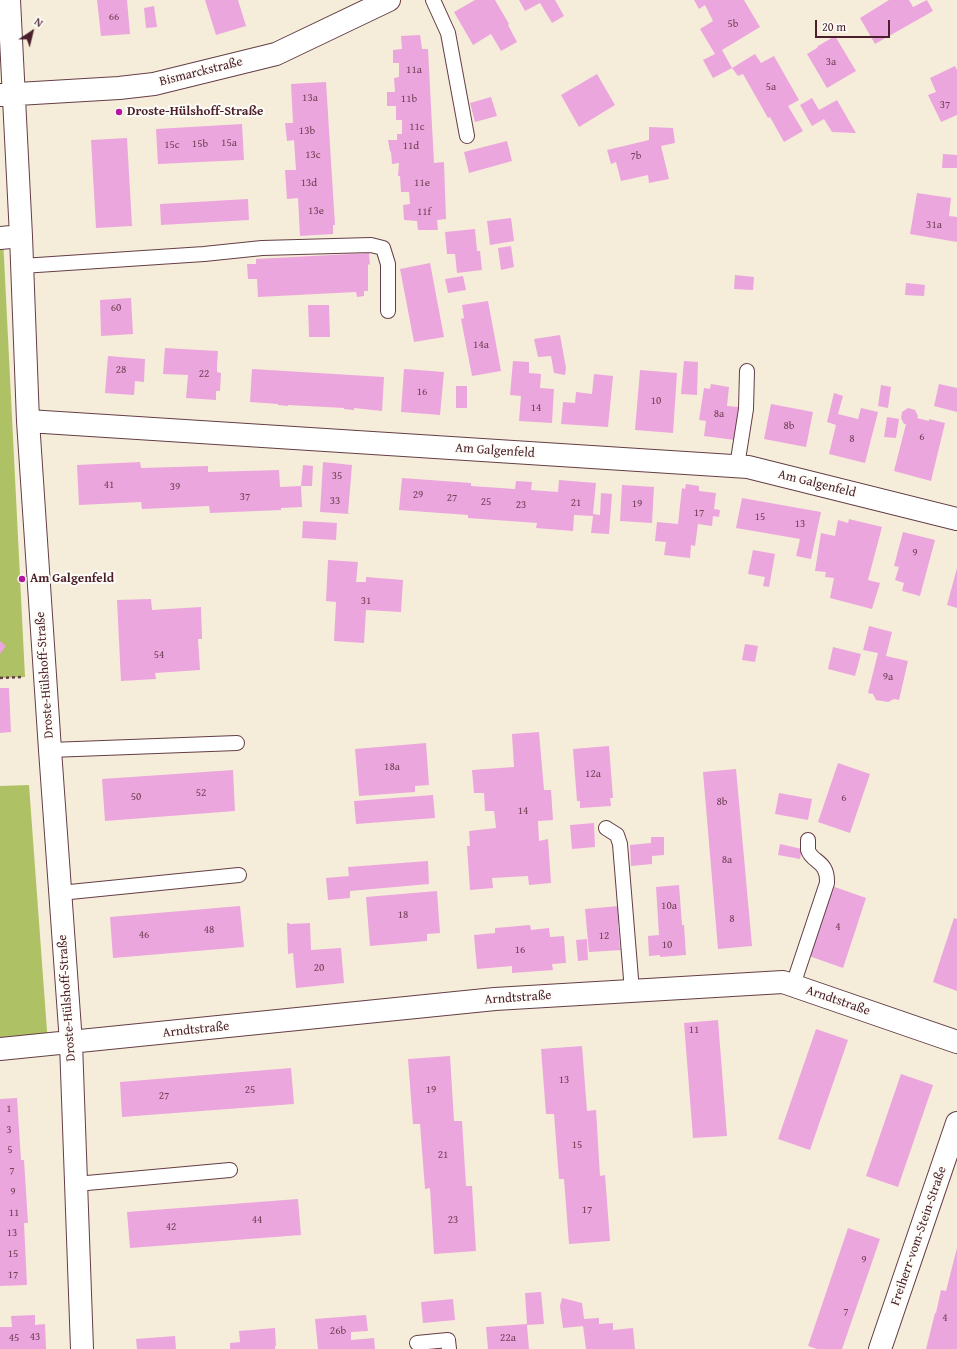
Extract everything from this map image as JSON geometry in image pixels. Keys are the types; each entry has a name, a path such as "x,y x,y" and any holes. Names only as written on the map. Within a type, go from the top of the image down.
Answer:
{"street":[{"name":"Droste-Hülshoff-Straße","path":"9,0 7,95 21,236 28,421 71,1043 82,1349"},
{"name":"Bismarckstraße","path":"7,95 118,88 154,84 276,54 389,0"},
{"path":"0,238 21,236"},
{"name":"Am Galgenfeld","path":"28,421 748,467 957,519"},
{"name":"Arndtstraße","path":"0,1050 495,999 783,982 957,1042"},
{"name":"Freiherr-vom-Stein-Straße","path":"880,1349 957,1123"}],"lane":[{"path":"433,0 448,33 468,136"},
{"path":"22,266 204,254 262,248 371,245 383,248 388,264 388,311"},
{"path":"737,466 746,409 747,371"},
{"path":"50,750 237,743"},
{"path":"606,828 617,835 620,844 632,990"},
{"path":"793,985 827,883 825,869 808,850 808,840"},
{"path":"60,893 239,875"},
{"path":"76,1184 230,1170"},
{"path":"417,1343 448,1340 449,1349"}],"green space":[{"path":"0,238 3,238 25,677 0,678"},
{"path":"29,785 48,1045 0,1049 0,786"}],"building":[{"path":"97,0 127,0 130,34 101,36"},
{"path":"205,0 238,0 246,26 216,35"},
{"path":"475,0 495,0 509,24 508,25 517,42 501,51 491,34 473,45 454,12"},
{"path":"519,0 555,0 564,16 552,23 540,3 525,11"},
{"path":"694,0 744,0 760,27 722,50 732,68 713,78 703,60 715,54 700,29 713,21 705,5 699,9"},
{"path":"889,0 909,0 913,7 927,0 933,11 875,44 860,18"},
{"path":"154,6 157,27 146,28 144,8"},
{"path":"420,35 422,49 428,49 434,163 444,162 446,219 437,220 438,230 418,230 417,221 404,220 403,205 410,204 409,192 401,192 400,176 398,176 399,163 392,164 388,140 397,140 397,134 402,134 402,120 396,120 396,106 387,106 387,92 395,92 394,78 399,77 399,63 393,63 393,50 402,49 401,36"},
{"path":"835,36 856,71 827,88 807,54"},
{"path":"755,54 761,63 774,56 799,100 788,106 803,131 784,142 770,117 768,118 743,74 738,76 732,68"},
{"path":"955,66 957,70 957,115 941,122 928,95 936,92 930,78"},
{"path":"597,74 615,105 579,127 561,95"},
{"path":"326,82 335,225 333,225 333,234 300,236 298,198 287,199 285,170 296,170 294,140 287,141 285,123 293,123 291,84"},
{"path":"491,97 497,116 475,122 470,103"},
{"path":"812,98 819,110 837,100 856,133 832,132 824,119 812,126 800,105"},
{"path":"242,124 244,160 158,164 156,129"},
{"path":"649,127 673,128 675,143 661,146 669,179 649,183 648,175 621,181 616,162 611,164 607,150 649,140"},
{"path":"127,138 132,226 96,228 91,140"},
{"path":"507,141 512,161 469,173 464,152"},
{"path":"943,154 957,155 957,168 942,168"},
{"path":"917,193 951,198 949,216 957,217 957,242 910,234"},
{"path":"248,199 249,220 161,225 160,204"},
{"path":"511,218 514,241 490,245 487,221"},
{"path":"475,229 477,251 480,251 482,270 457,273 455,254 447,254 445,232"},
{"path":"511,246 514,267 501,270 498,248"},
{"path":"369,253 370,265 368,264 368,291 364,291 364,296 357,297 356,292 258,297 257,279 248,279 247,264 256,264 256,259"},
{"path":"430,263 444,337 414,342 400,269"},
{"path":"735,275 754,277 753,290 734,289"},
{"path":"463,276 466,290 448,293 445,279"},
{"path":"906,283 925,285 924,296 905,295"},
{"path":"131,298 133,334 101,336 100,300"},
{"path":"488,301 501,371 472,376 461,319 464,318 462,305"},
{"path":"308,305 329,305 330,337 309,337"},
{"path":"560,335 566,368 565,375 554,373 551,356 538,357 534,339"},
{"path":"165,348 218,351 217,372 221,373 220,391 216,391 216,400 186,398 188,375 163,374"},
{"path":"108,356 145,359 144,382 135,381 134,395 105,393"},
{"path":"513,361 529,362 529,373 541,374 540,388 554,389 552,423 519,421 521,396 510,395"},
{"path":"684,361 698,362 697,395 681,394"},
{"path":"252,369 384,377 382,411 354,408 354,410 344,408 288,406 250,402"},
{"path":"404,369 444,372 440,415 401,412"},
{"path":"640,370 677,373 673,433 635,430"},
{"path":"594,374 613,376 608,427 561,424 563,402 575,403 576,392 592,394"},
{"path":"711,384 729,387 727,406 739,407 735,440 704,436 706,421 699,420 704,388 710,389"},
{"path":"939,384 957,388 957,412 934,406"},
{"path":"881,385 891,387 888,408 878,406"},
{"path":"456,386 467,386 467,408 456,408"},
{"path":"834,393 843,396 838,414 858,419 861,408 878,412 865,463 829,454 836,425 827,422"},
{"path":"771,404 813,412 806,447 764,439"},
{"path":"908,408 915,410 918,416 917,418 945,423 931,481 894,471 906,424 904,424 901,418 902,412"},
{"path":"887,417 899,419 896,438 884,437"},
{"path":"140,462 141,468 208,466 208,472 279,470 280,487 301,486 302,507 281,508 281,510 210,513 209,506 142,509 141,502 79,505 77,465"},
{"path":"323,462 352,465 348,513 350,514 320,512"},
{"path":"303,465 313,466 312,486 301,486"},
{"path":"402,478 471,483 471,486 515,489 516,481 532,482 531,490 558,492 559,480 596,483 593,514 600,515 601,493 612,494 609,534 591,533 593,516 574,515 573,531 536,528 537,523 468,518 468,515 399,510"},
{"path":"686,484 699,486 699,491 716,493 714,509 720,510 719,517 713,516 712,526 698,524 695,546 691,545 690,558 664,555 666,542 655,541 657,522 678,524 682,488 685,489"},
{"path":"622,485 654,487 652,523 620,521"},
{"path":"742,498 821,512 811,559 796,556 800,539 736,528"},
{"path":"849,519 882,527 868,580 880,583 872,609 830,598 834,578 825,577 826,572 815,571 821,533 835,536 838,520 848,523"},
{"path":"303,521 337,523 336,540 302,538"},
{"path":"903,532 935,540 920,596 902,591 904,583 895,580 899,567 894,566"},
{"path":"753,550 775,554 769,587 763,586 765,577 748,574"},
{"path":"328,560 358,562 356,582 366,582 366,577 403,580 401,612 366,610 364,643 334,641 336,602 326,601"},
{"path":"957,568 957,608 947,605"},
{"path":"151,599 152,610 201,607 202,639 198,639 200,670 155,673 156,679 121,681 117,600"},
{"path":"869,626 892,632 886,656 908,661 899,700 894,699 888,702 876,700 873,694 868,693 878,653 863,650"},
{"path":"0,641 6,646 0,654"},
{"path":"745,644 758,646 755,662 742,660"},
{"path":"833,647 861,654 855,676 828,669"},
{"path":"0,688 9,688 11,732 0,733"},
{"path":"539,732 544,790 551,790 553,820 538,821 539,841 548,839 551,883 529,885 528,876 492,878 493,888 470,890 467,846 470,846 469,831 496,828 494,811 485,811 484,793 474,793 472,770 514,767 512,734"},
{"path":"426,743 429,785 415,786 415,792 359,796 355,749"},
{"path":"609,746 613,798 610,798 611,806 580,808 580,801 577,801 573,749"},
{"path":"838,763 870,774 850,833 818,822"},
{"path":"736,769 752,946 718,949 703,772"},
{"path":"233,770 235,811 105,821 102,779"},
{"path":"779,793 812,799 808,820 775,814"},
{"path":"433,795 435,818 356,824 354,801"},
{"path":"594,823 595,847 572,849 570,825"},
{"path":"651,837 664,837 664,855 652,856 652,864 631,866 630,845 651,843"},
{"path":"780,844 802,849 800,859 778,855"},
{"path":"428,861 429,884 350,891 350,898 328,900 326,878 349,876 348,867"},
{"path":"679,885 686,955 660,957 660,955 649,956 648,936 659,935 656,887"},
{"path":"832,886 866,898 843,968 809,956"},
{"path":"437,891 440,933 427,934 427,941 370,946 366,897"},
{"path":"240,906 244,947 113,958 110,917"},
{"path":"619,906 620,923 618,923 620,949 622,948 622,950 589,952 585,909"},
{"path":"954,918 957,919 957,991 933,982"},
{"path":"287,923 310,923 311,950 341,948 344,983 296,988 293,953 288,954"},
{"path":"530,925 531,930 549,928 550,937 564,936 566,963 552,964 553,970 512,973 512,966 477,969 474,935 495,933 495,928"},
{"path":"587,939 588,960 578,961 576,940"},
{"path":"718,1020 727,1136 693,1138 684,1023"},
{"path":"816,1029 848,1040 810,1150 778,1139"},
{"path":"582,1046 587,1111 596,1110 600,1176 605,1175 610,1241 569,1244 564,1179 559,1179 554,1114 546,1114 541,1049"},
{"path":"450,1056 454,1121 462,1121 466,1186 472,1186 476,1251 434,1254 430,1188 425,1189 420,1124 413,1124 408,1059"},
{"path":"291,1068 294,1104 122,1117 120,1082"},
{"path":"901,1074 933,1085 898,1187 866,1176"},
{"path":"17,1098 21,1160 24,1160 28,1223 24,1223 27,1285 0,1286 0,1099"},
{"path":"298,1199 301,1235 130,1248 127,1212"},
{"path":"848,1228 880,1239 842,1349 817,1349 808,1346"},
{"path":"957,1248 957,1349 926,1349 941,1290 946,1291"},
{"path":"541,1292 544,1324 527,1325 529,1349 488,1349 486,1327 527,1324 525,1293"},
{"path":"562,1298 582,1303 584,1319 599,1318 599,1324 613,1323 613,1330 633,1328 635,1349 586,1349 583,1326 563,1328 560,1306"},
{"path":"453,1299 455,1320 423,1323 421,1302"},
{"path":"35,1315 35,1325 45,1324 46,1349 0,1349 0,1327 12,1327 11,1316"},
{"path":"366,1315 368,1331 351,1332 351,1340 374,1338 375,1349 318,1349 315,1319"},
{"path":"275,1328 275,1349 230,1349 230,1343 240,1342 239,1331"},
{"path":"175,1336 176,1349 137,1349 136,1339"}],"place":[{"name":"Droste-Hülshoff-Straße","path":"119,112"},
{"name":"Am Galgenfeld","path":"22,579"}]}
